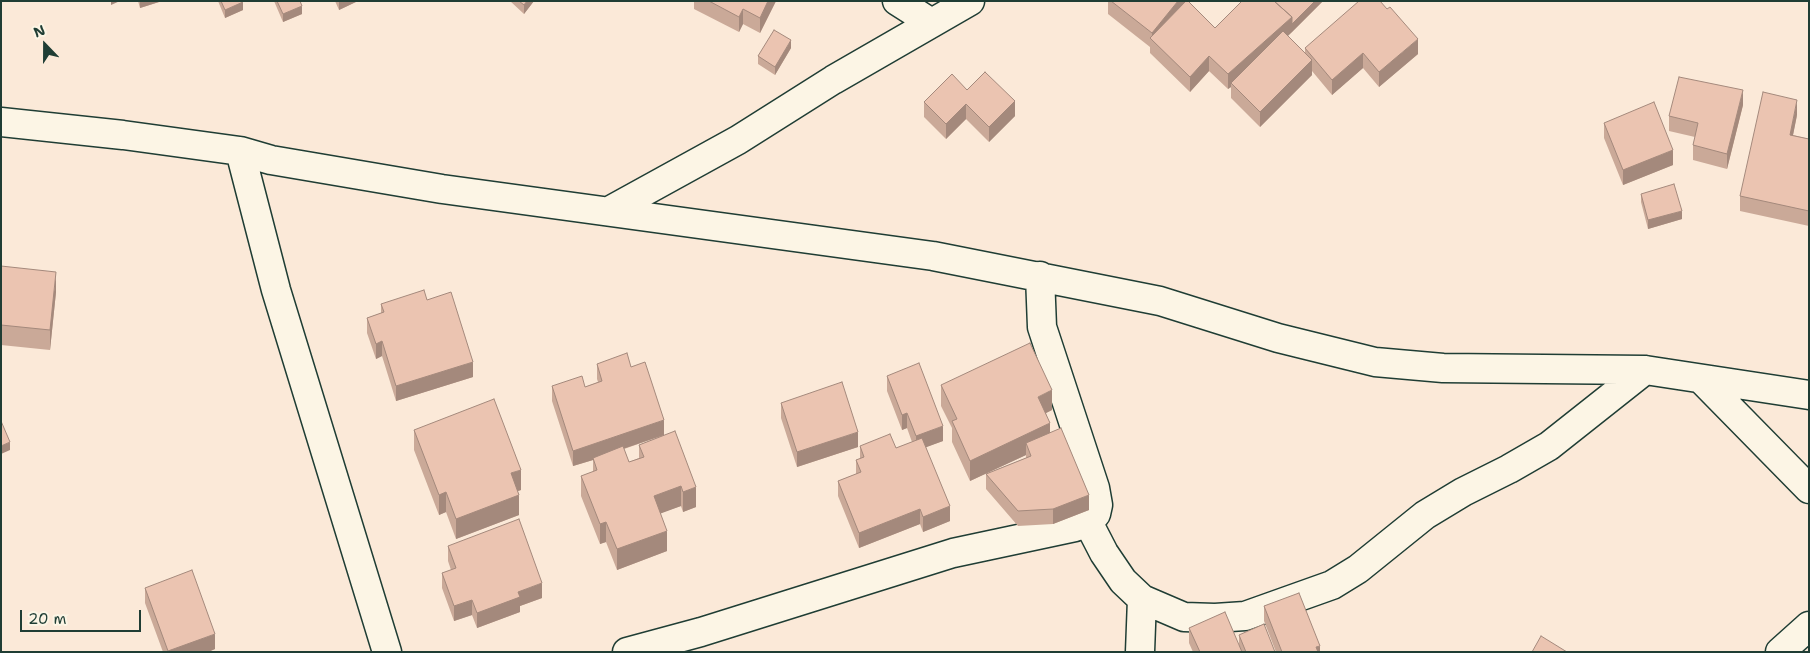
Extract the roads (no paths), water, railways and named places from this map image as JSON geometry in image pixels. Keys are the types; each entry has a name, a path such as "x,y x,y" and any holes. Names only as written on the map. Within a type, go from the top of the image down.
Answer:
{"street":[{"path":"896,1 930,22"},
{"path":"609,211 738,140 930,22 970,1"},
{"path":"1,122 123,134 240,151 271,160 442,189 924,255 1040,276 1160,301 1278,338 1375,362 1443,368 1645,370 1809,395"},
{"path":"240,151 276,290 387,652"},
{"path":"627,652 701,632 953,553 1075,527 1088,522 1096,514 1098,505 1095,488 1042,327 1040,276"},
{"path":"1088,522 1104,553 1123,581 1142,599 1184,617 1215,618 1245,616 1332,585 1358,569 1425,516 1463,492 1549,446 1645,370"},
{"path":"1702,380 1809,489"},
{"path":"1140,652 1142,599"},
{"path":"1780,652 1809,626"}]}
